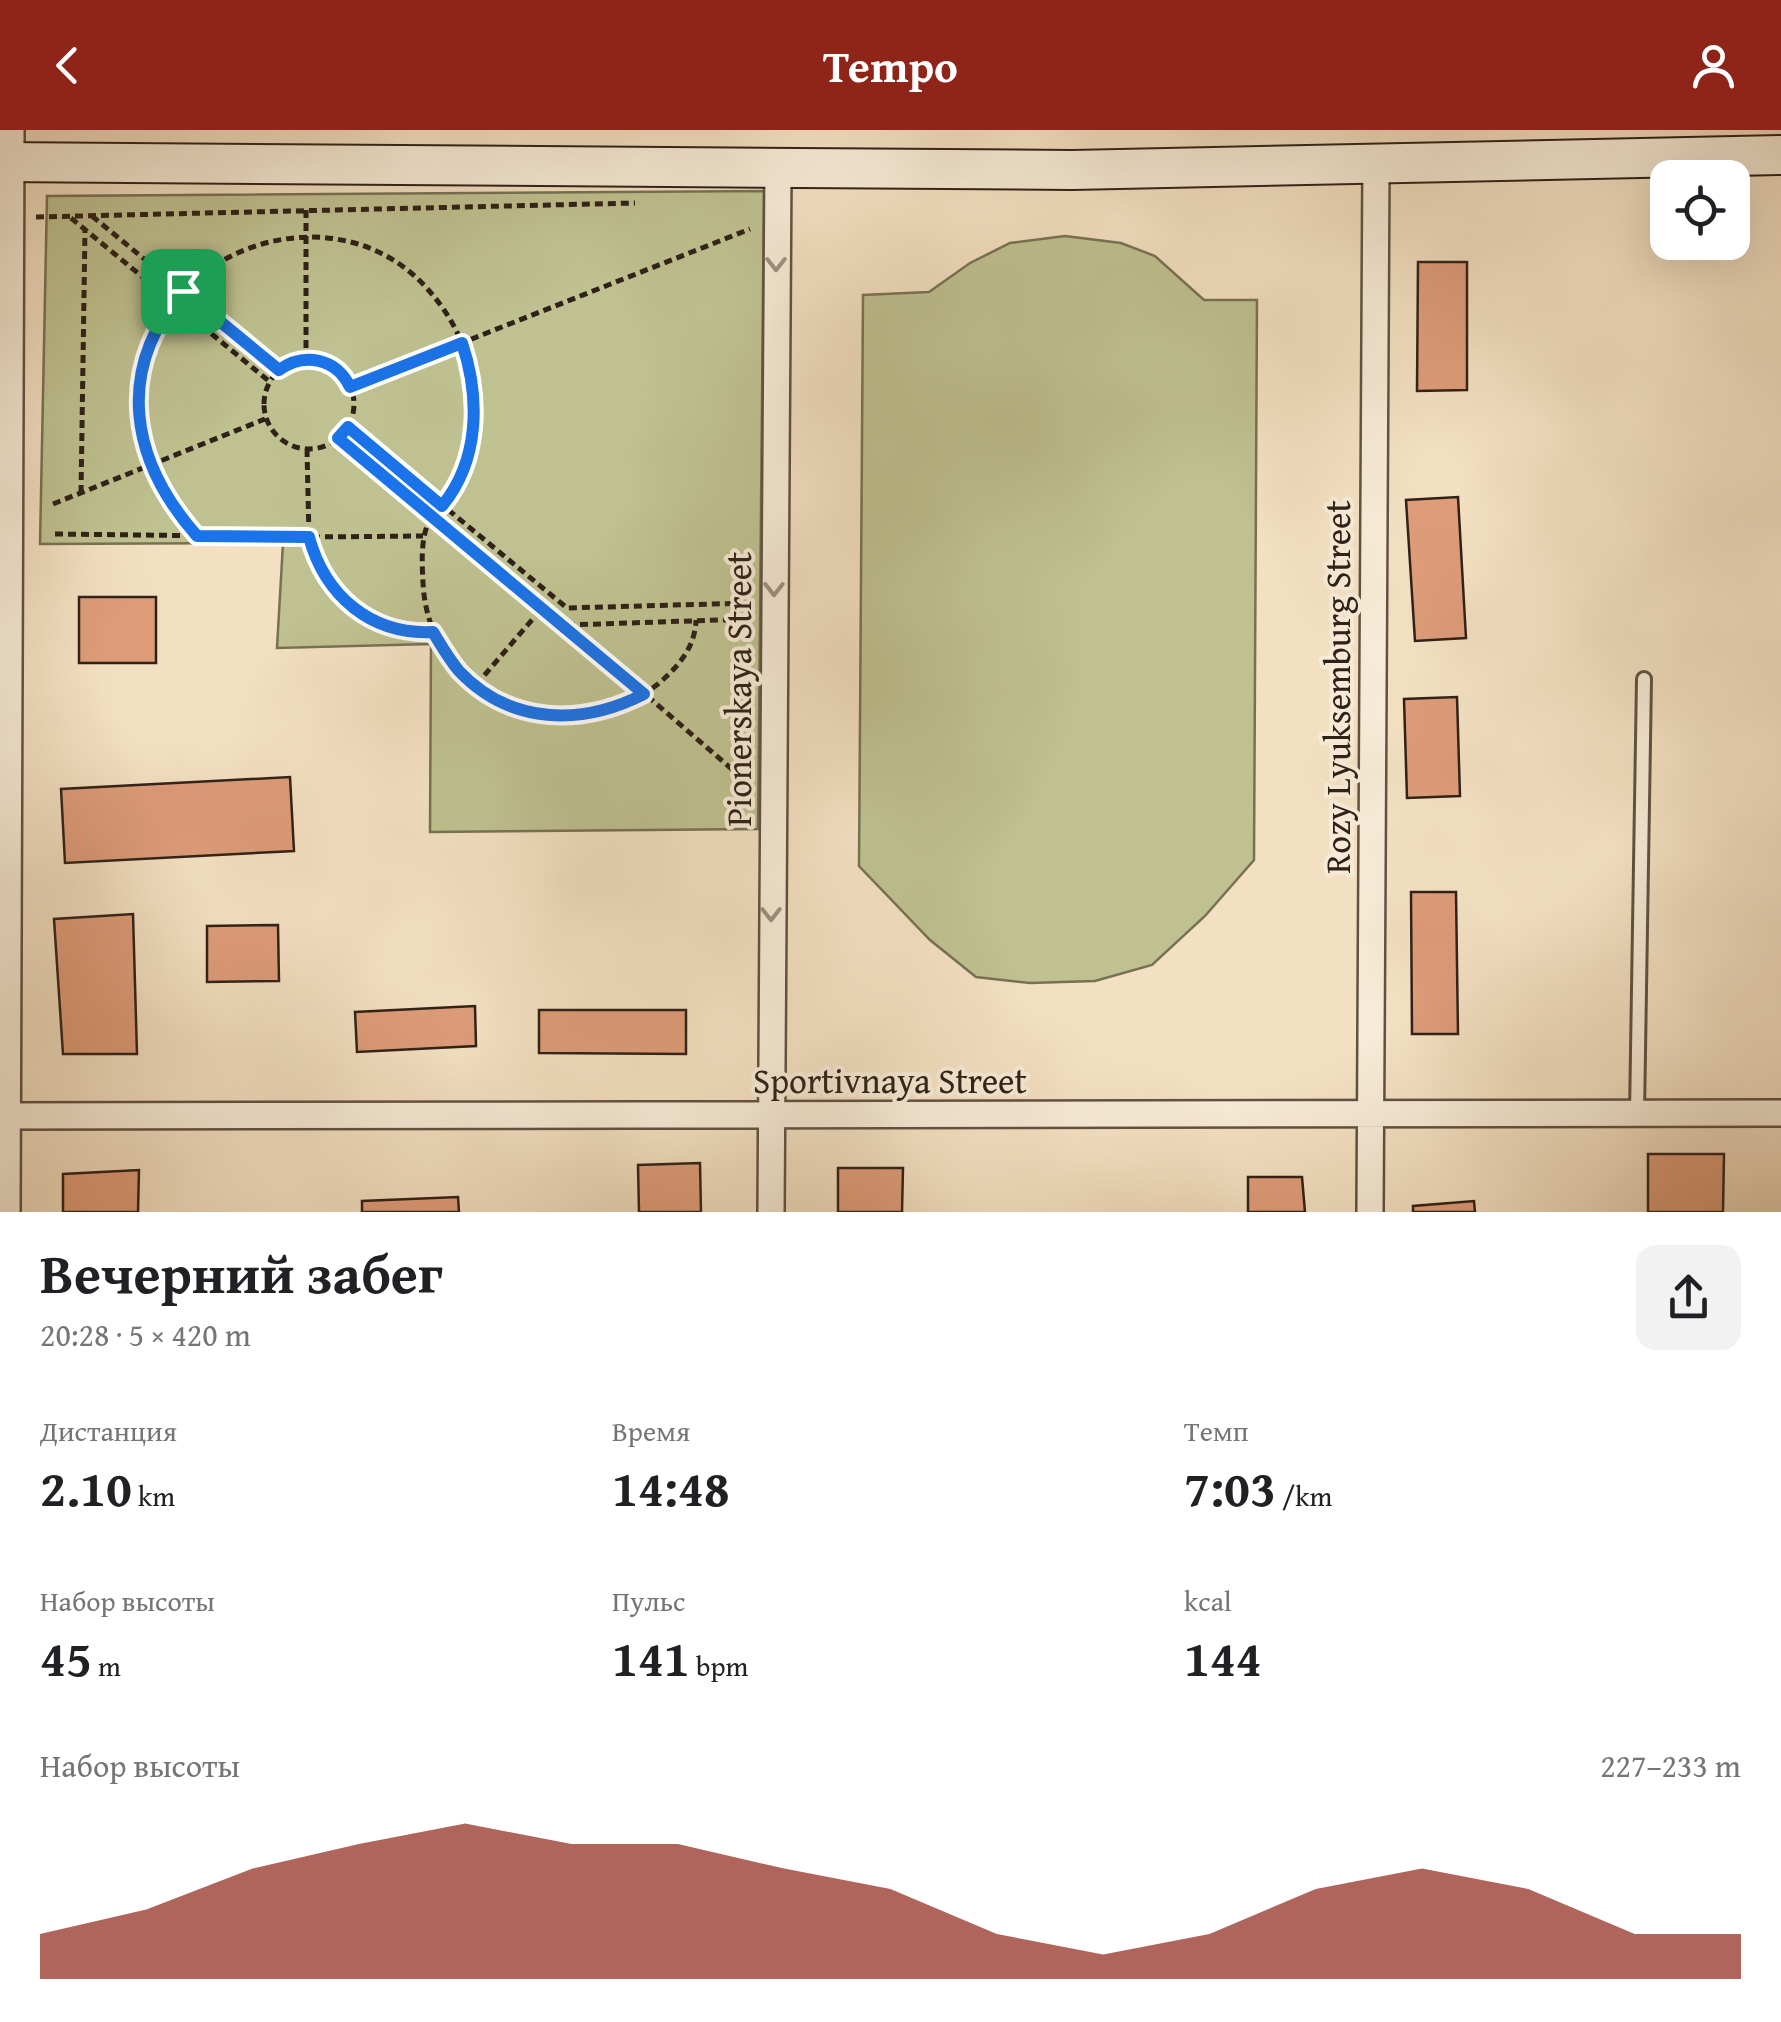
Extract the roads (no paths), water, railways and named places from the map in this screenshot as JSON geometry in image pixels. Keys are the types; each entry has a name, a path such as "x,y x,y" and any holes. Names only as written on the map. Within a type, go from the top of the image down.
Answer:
{"main road":[{"path":"7,151 1072,170 1781,155"}],"street":[{"path":"7,151 11,218 4,1116 7,1212"},
{"name":"Rozy Lyuksemburg Street","path":"1370,1212 1376,162"},
{"name":"Pionerskaya Street","path":"771,1212 778,167"},
{"name":"Sportivnaya Street","path":"4,1116 1781,1113"}],"lane":[{"path":"1637,1114 1644,680"}]}
